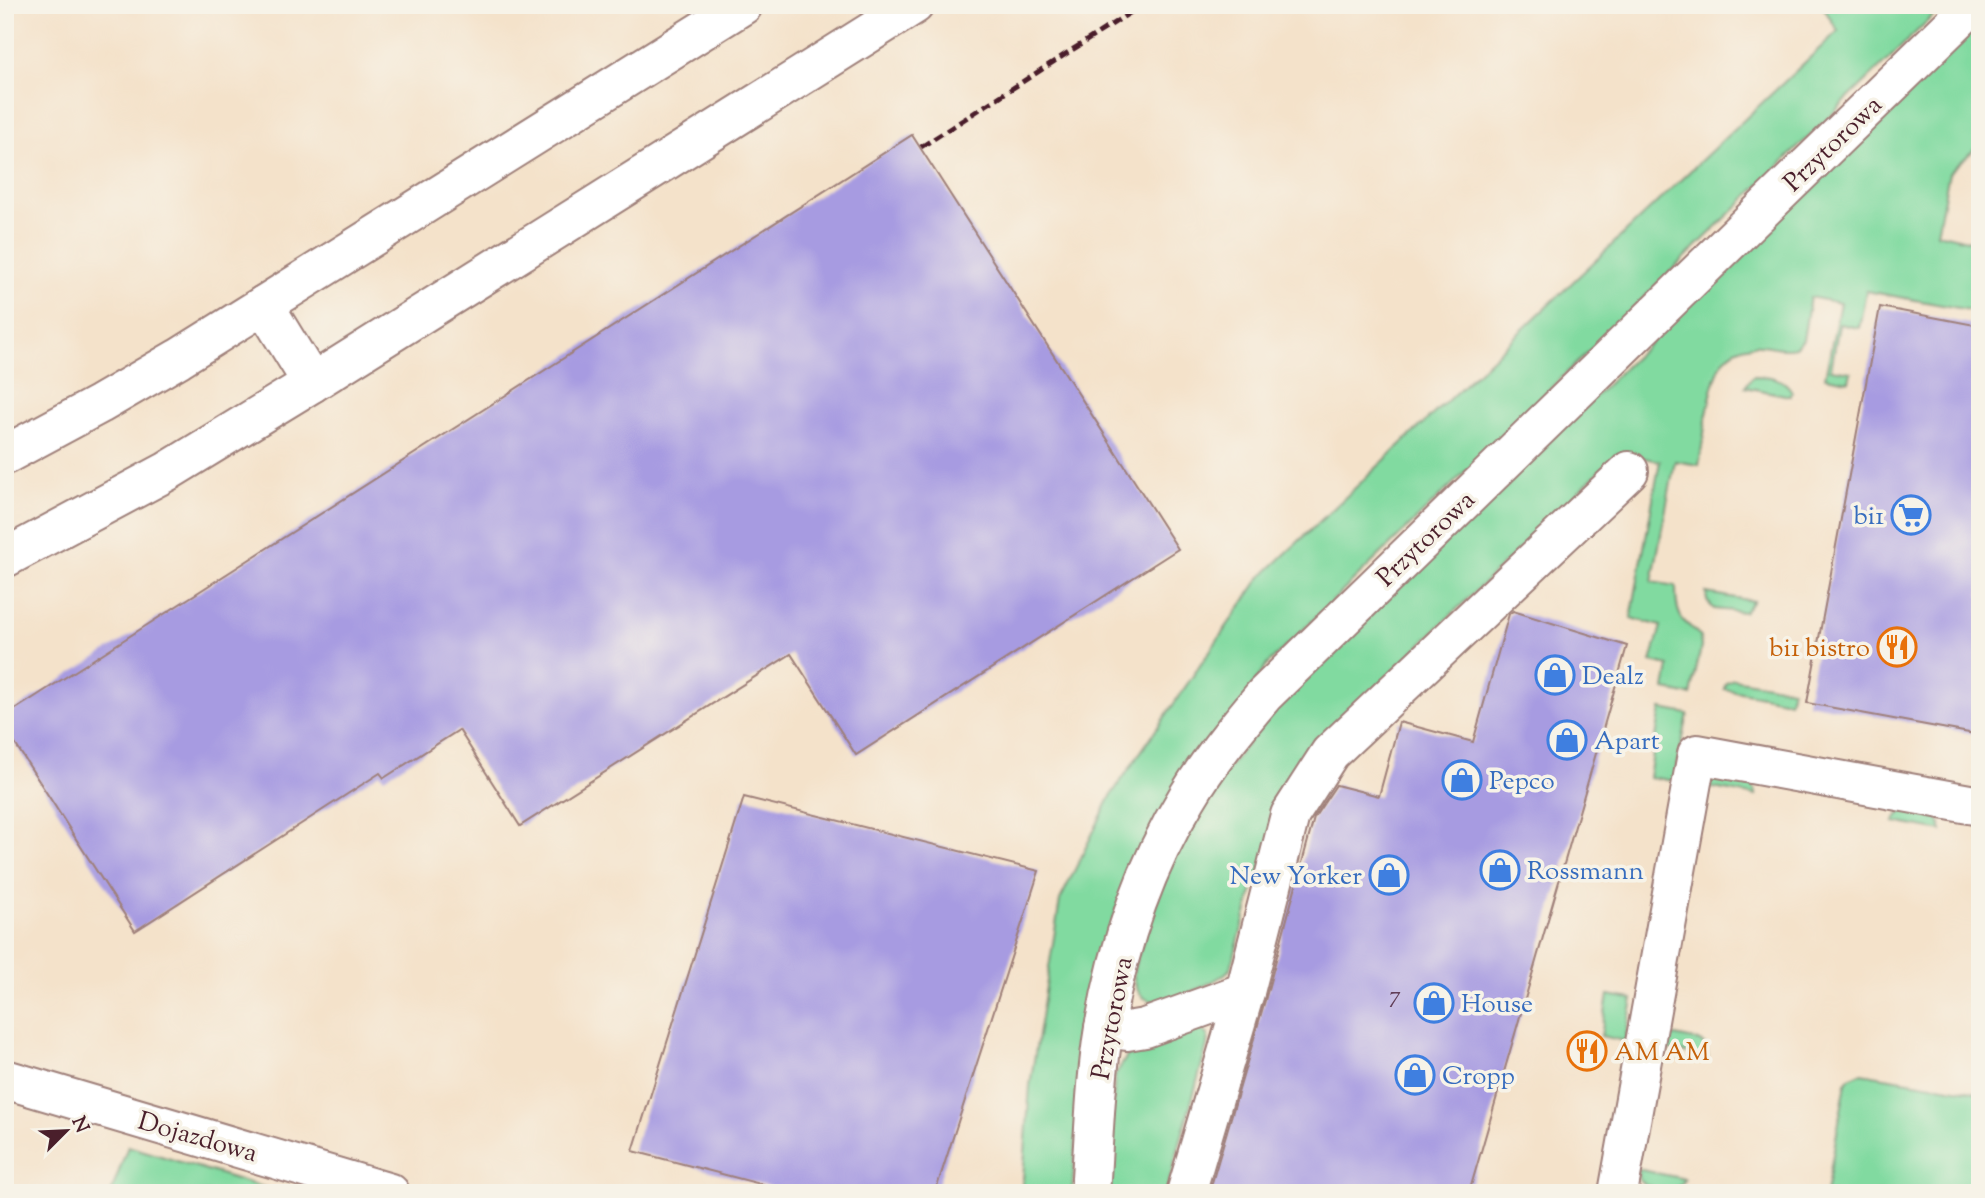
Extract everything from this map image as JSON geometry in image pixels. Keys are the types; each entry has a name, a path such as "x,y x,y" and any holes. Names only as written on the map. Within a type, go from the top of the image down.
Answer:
{"street":[{"path":"5,455 150,375 743,5"},
{"path":"5,558 92,514 168,471 914,5"},
{"name":"Przytorowa","path":"1090,1193 1104,1028 1117,970 1138,902 1163,841 1187,797 1234,729 1293,667 1973,5"},
{"path":"264,305 312,383"},
{"path":"1186,1193 1245,992 1290,815 1330,753 1629,471"},
{"path":"1618,1193 1697,754 1980,806"},
{"path":"1104,1028 1127,1031 1145,1028 1245,992"},
{"name":"Dojazdowa","path":"5,1079 390,1193"}],"green space":[{"path":"1822,5 1944,5 1265,667 1118,904 1094,982 1084,1040 1072,1193 1022,1193 1030,1085 1060,900 1112,794 1260,578 1838,31"},
{"path":"1980,22 1980,144 1949,173 1937,233 1980,243 1980,312 1866,291 1859,328 1839,324 1831,369 1851,372 1849,381 1825,377 1840,303 1810,297 1803,340 1795,347 1748,346 1733,352 1724,360 1714,382 1699,465 1675,461 1652,582 1676,586 1681,616 1700,636 1701,647 1691,695 1665,690 1669,666 1651,662 1661,626 1631,618 1660,461 1618,453 1323,739 1256,878 1231,968 1211,982 1180,996 1160,1001 1143,997 1135,984 1135,965 1155,904 1176,854 1222,777 1290,693"},
{"path":"1753,376 1781,380 1792,392 1790,396 1745,387"},
{"path":"1706,593 1753,601 1744,612 1714,609 1707,601"},
{"path":"1733,679 1792,689 1789,701 1724,689 1726,683"},
{"path":"1661,709 1688,714 1674,781 1649,777"},
{"path":"1715,777 1752,782 1756,796 1708,787"},
{"path":"1906,810 1938,816 1942,831 1894,822 1899,814"},
{"path":"1608,995 1633,999 1625,1041 1601,1036"},
{"path":"1191,1028 1202,1029 1208,1036 1207,1046 1166,1193 1106,1193 1115,1076 1127,1056"},
{"path":"1675,1036 1699,1041 1706,1046 1708,1058 1661,1048 1666,1039"},
{"path":"1861,1073 1980,1093 1980,1193 1826,1193 1846,1083 1849,1078"},
{"path":"128,1146 282,1193 111,1193"},
{"path":"1637,1169 1685,1179 1682,1184 1671,1189 1657,1188 1639,1180"}],"building":[{"path":"912,135 1178,549 856,755 791,654 520,826 459,730 384,778 380,773 135,931 5,728 5,716"},
{"name":"bi1","path":"1880,307 1980,326 1980,735 1807,703"},
{"path":"1513,611 1627,646 1469,1193 1209,1193 1314,818 1336,785 1379,796 1399,722 1473,742 1509,614"},
{"path":"744,797 1039,871 935,1193 795,1193 633,1151"}],"railway":[{"path":"921,147 1142,5"}],"place":[{"name":"bi1","path":"1911,515"},
{"name":"bi1 bistro","path":"1897,647"},
{"name":"Dealz","path":"1555,675"},
{"name":"Apart","path":"1567,740"},
{"name":"Pepco","path":"1462,780"},
{"name":"Rossmann","path":"1500,870"},
{"name":"New Yorker","path":"1389,875"},
{"name":"House","path":"1434,1003"},
{"name":"AM AM","path":"1587,1051"},
{"name":"Cropp","path":"1415,1075"}]}
